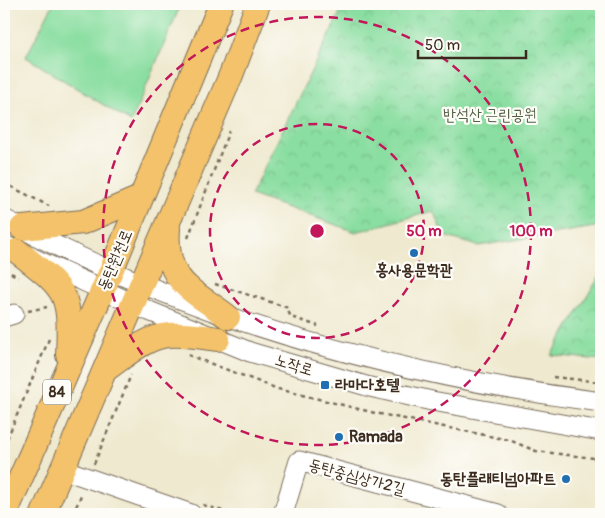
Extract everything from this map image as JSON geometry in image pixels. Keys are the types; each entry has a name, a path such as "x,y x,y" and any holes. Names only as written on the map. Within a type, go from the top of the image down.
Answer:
{"main road":[{"name":"동탄원천로","path":"5,514 106,280 221,4"},
{"name":"동탄원천로","path":"43,514 230,75 258,4"},
{"path":"13,224 83,222 140,198"},
{"path":"169,218 167,245 173,271 182,282 235,319"},
{"path":"7,253 61,289 70,318 65,374 72,377 80,377 87,385 93,398"},
{"path":"105,370 145,342 157,337 171,334 225,342"}],"street":[{"path":"7,253 19,238 19,231 13,224"},
{"name":"노작로","path":"13,224 106,280 137,294 225,342 370,387 521,418 601,431"},
{"name":"노작로","path":"7,253 106,280"},
{"name":"노작로","path":"137,294 235,319 385,362 467,380 601,402"},
{"path":"225,342 229,336 229,328 235,319"},
{"path":"579,427 589,422 592,415 589,407 582,400"},
{"name":"동탄중심상가2길","path":"283,514 299,461 498,514"},
{"path":"62,469 168,511 191,514"}],"path":[{"path":"186,242 232,124"},
{"path":"4,183 54,209"},
{"path":"7,253 19,278"},
{"path":"212,283 286,307 291,317 320,326"},
{"path":"9,315 49,307"},
{"path":"4,446 51,334"},
{"path":"179,352 278,389 375,413 509,440 536,451 601,459"},
{"path":"73,514 134,368"},
{"path":"547,376 601,382"}],"green space":[{"path":"53,4 181,4 131,122 26,57"},
{"name":"반석산 근린공원","path":"344,4 601,4 601,226 478,246 444,236 433,211 356,232 251,195"},
{"path":"601,274 601,360 551,355"}],"place":[{"name":"홍사용문학관","path":"414,253"},
{"name":"라마다호텔","path":"325,385"},
{"name":"Ramada","path":"339,437"},
{"name":"동탄플래티넘아파트","path":"566,479"}]}
